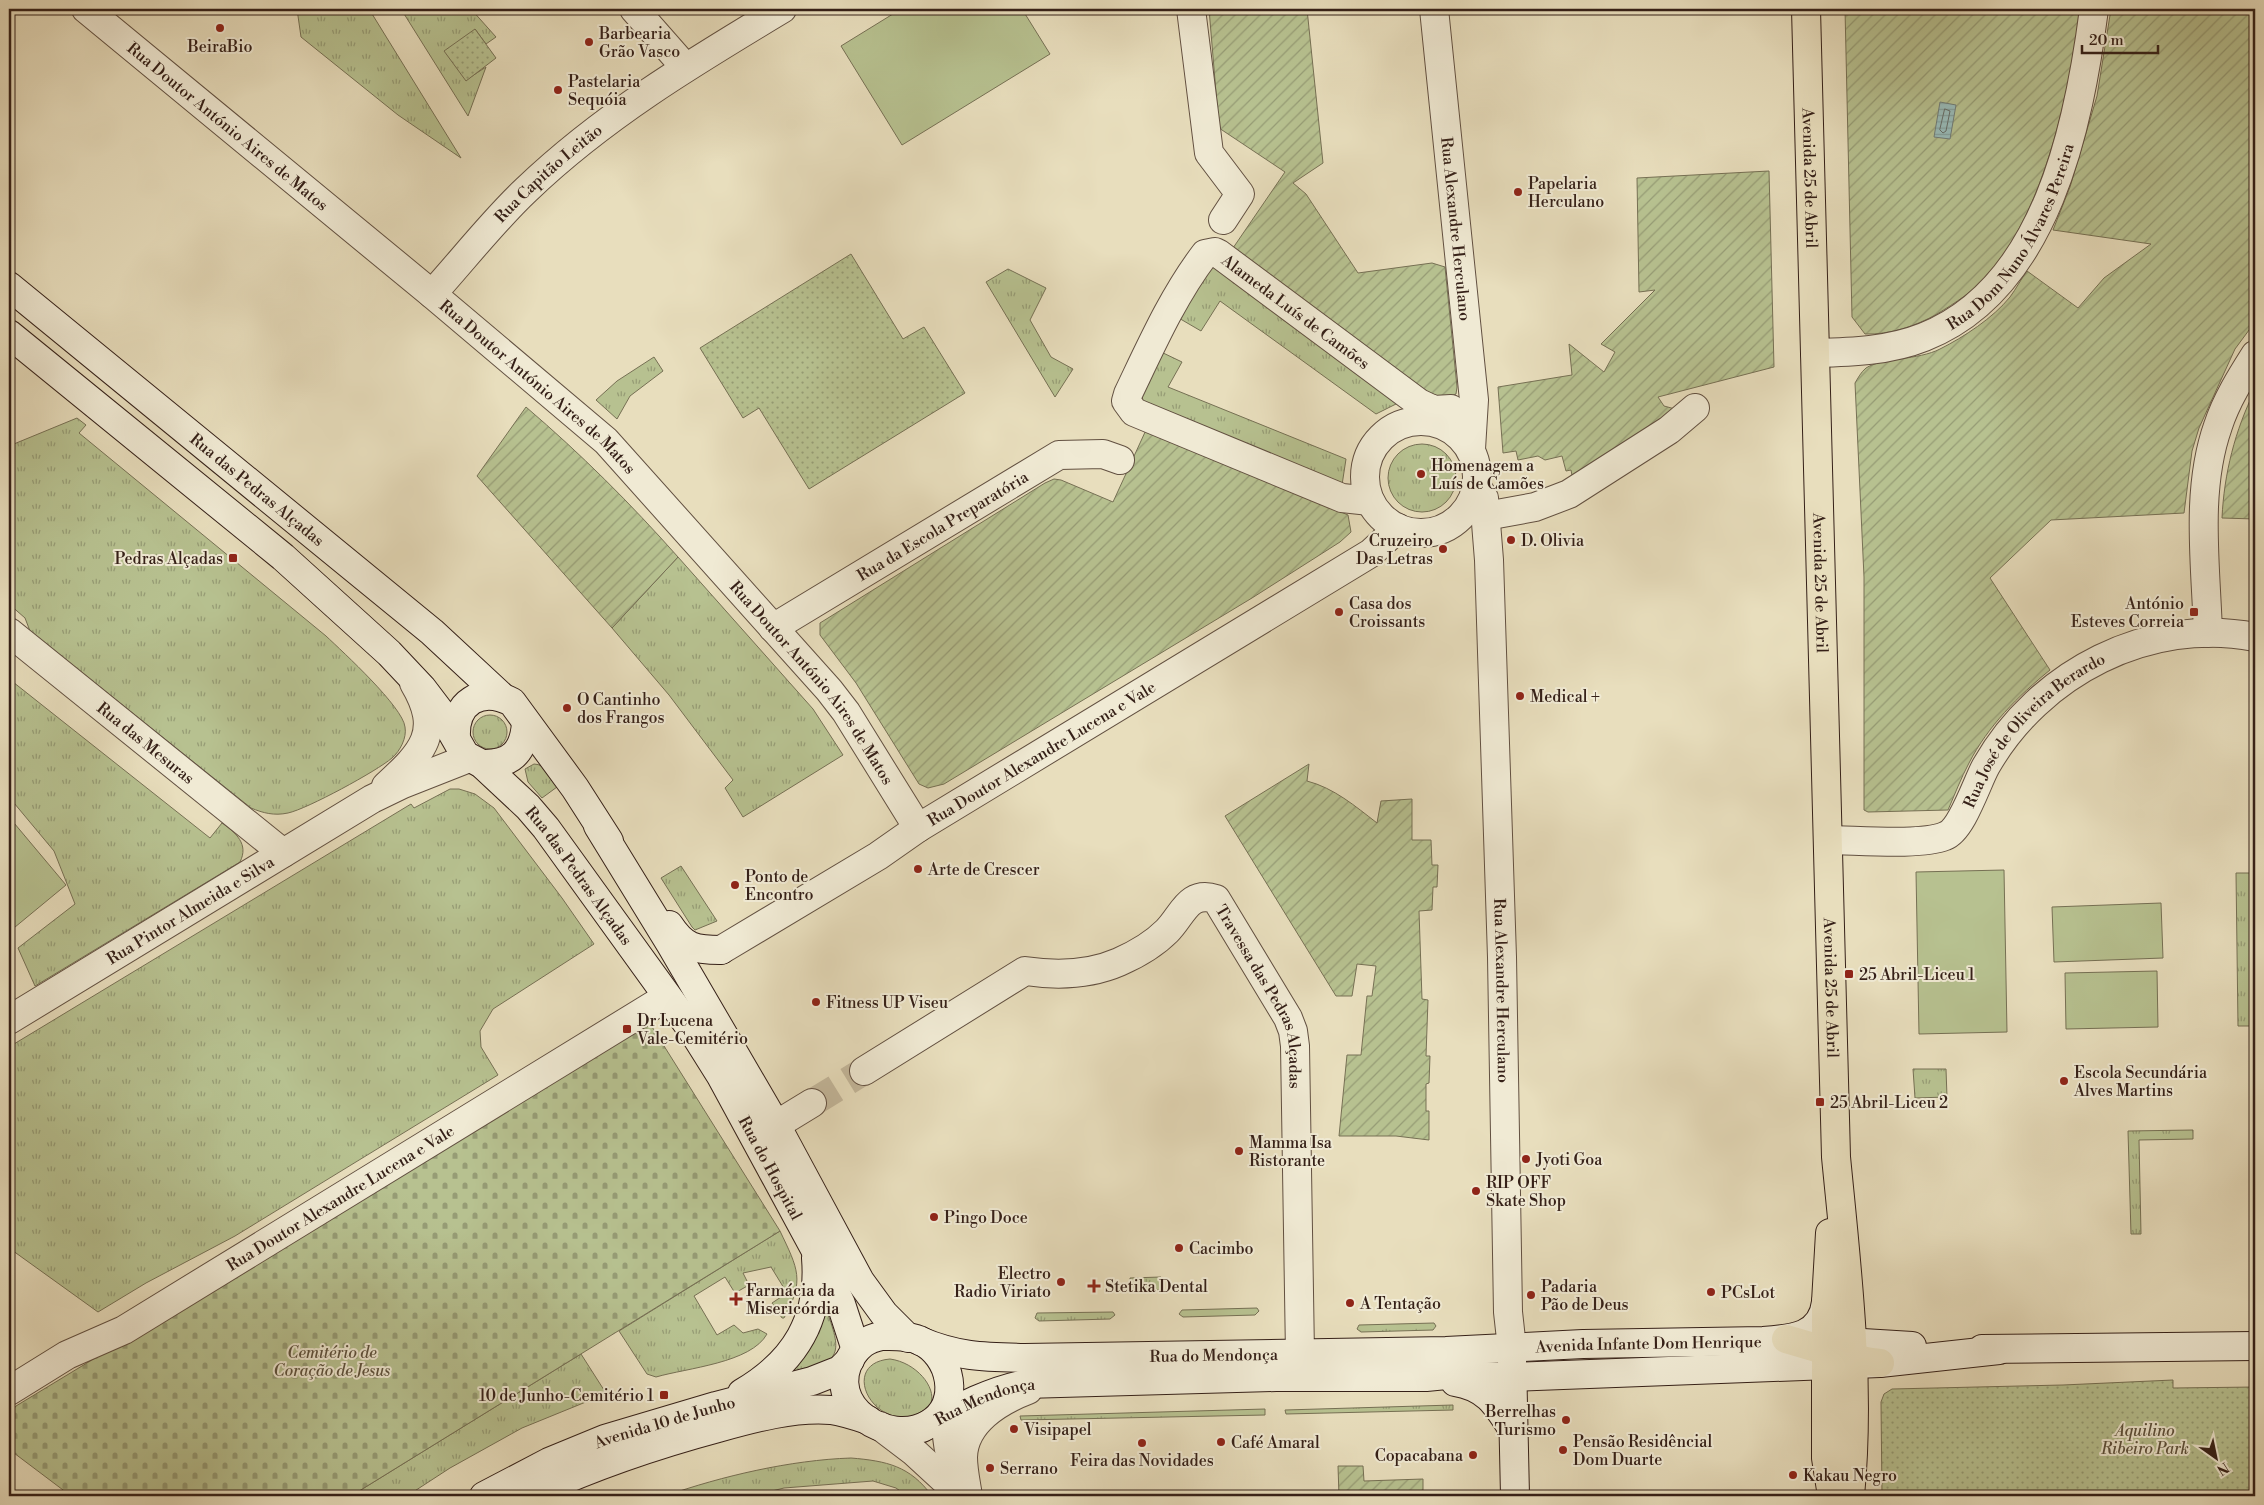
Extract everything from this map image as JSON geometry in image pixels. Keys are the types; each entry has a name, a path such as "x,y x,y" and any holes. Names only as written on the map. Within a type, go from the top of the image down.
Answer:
{"main road":[{"name":"Avenida 25 de Abril","path":"1806,9 1836,1157 1836,1352 1826,1396 1826,1458 1832,1496"},
{"name":"Avenida 25 de Abril","path":"1836,1157 1826,1302 1854,1458 1850,1496"},
{"path":"1836,1352 1859,1372 1881,1354"}],"street":[{"path":"634,9 685,67"},
{"name":"Rua Capitão Leitão","path":"432,294 525,190 599,127 685,67 782,9"},
{"path":"1191,9 1209,153 1240,194 1223,220"},
{"name":"Rua Alexandre Herculano","path":"1434,9 1474,400 1471,449"},
{"name":"Rua Dom Nuno Álvares Pereira","path":"1815,353 1855,352 1893,346 1924,337 1952,322 1986,298 2006,277 2044,212 2060,169 2077,106 2094,9"},
{"name":"Rua Doutor António Aires de Matos","path":"88,10 432,294 606,441 811,668 846,712 918,828"},
{"name":"Alameda Luís de Camões","path":"1370,500 1342,498 1134,412 1128,407 1126,401 1136,378 1164,321 1194,268 1205,254 1215,252 1219,254 1437,412"},
{"name":"Rua das Pedras Alçadas","path":"9,286 425,626 502,697 512,702 574,788 598,826 638,879 678,939 694,948 721,950"},
{"name":"Rua das Pedras Alçadas","path":"9,334 284,557 407,670 464,739 546,828 667,997"},
{"path":"2208,633 2204,525 2210,457 2218,426 2225,409 2255,355"},
{"path":"1437,412 1471,449 1476,461 1477,487 1473,501 1464,514 1454,523 1440,530 1426,533 1411,532 1398,528 1386,521 1370,500 1366,488 1365,473 1367,460 1382,437 1393,428 1419,420 1437,412 1462,401 1469,391 1472,381"},
{"path":"1486,516 1535,507 1569,494 1669,430 1695,408"},
{"name":"Rua da Escola Preparatória","path":"773,628 1059,455 1103,454 1120,460"},
{"name":"Rua Alexandre Herculano","path":"1477,487 1484,498 1486,516 1502,957 1508,1312 1512,1348 1515,1496"},
{"name":"Rua Doutor Alexandre Lucena e Vale","path":"721,950 878,856 918,828 1371,553 1398,528"},
{"name":"Rua das Mesuras","path":"9,632 283,853"},
{"name":"Rua José de Oliveira Berardo","path":"1828,840 1928,840 1946,836 1956,827 1987,765 2013,727 2045,693 2079,669 2125,648 2157,639 2208,633 2255,637"},
{"name":"Rua Pintor Almeida e Silva","path":"372,799 422,749 428,726 423,698 407,670"},
{"path":"464,739 471,701 481,696 502,697"},
{"path":"464,739 494,764 505,761 515,754 522,745 526,723"},
{"path":"405,768 422,755 464,739"},
{"name":"Rua Pintor Almeida e Silva","path":"9,1020 372,799 404,784 464,739"},
{"name":"Rua do Hospital","path":"598,826 671,945 772,1118 860,1281 884,1314 914,1339"},
{"name":"Travessa das Pedras Alçadas","path":"864,1071 1026,971 1053,974 1080,973 1120,962 1146,947 1167,931 1193,900 1208,896 1216,898 1288,1018 1296,1046 1300,1354"},
{"name":"Rua do Hospital","path":"721,950 709,970 707,983 766,1094 772,1118"},
{"name":"Rua Doutor Alexandre Lucena e Vale","path":"9,1391 67,1355 124,1330 667,997"},
{"name":"Rua do Hospital","path":"667,997 694,1033 721,1076 816,1251 841,1304 853,1355"},
{"path":"772,1118 812,1103"},
{"path":"716,1406 744,1392 773,1372 799,1339 810,1320 815,1301 818,1281 816,1251"},
{"name":"Avenida Infante Dom Henrique","path":"1512,1348 1583,1344 1786,1339 1803,1334 1816,1326 1824,1316 1826,1302"},
{"path":"1836,1352 1860,1335 1881,1354 2255,1346"},
{"path":"962,1496 913,1451 857,1413 848,1401 844,1388 846,1368 853,1355 872,1338 899,1336 914,1339 938,1356 945,1367 950,1386 939,1414 951,1461 960,1487 967,1496"},
{"name":"Rua do Mendonça","path":"914,1339 941,1350 984,1358 1300,1354 1512,1348"},
{"name":"Avenida Infante Dom Henrique","path":"1786,1339 1836,1352"},
{"path":"1512,1378 1523,1368 1536,1361 1553,1357 1638,1355 1660,1352 1691,1342"},
{"name":"Avenida Infante Dom Henrique","path":"1512,1378 1640,1372 1703,1360 1836,1352"},
{"name":"Avenida 10 de Junho","path":"484,1496 549,1462 605,1439 830,1375 840,1370 853,1355"},
{"name":"Rua do Mendonça","path":"967,1496 963,1456 967,1440 978,1421 989,1411 1016,1394 1049,1383 1276,1377 1426,1377 1446,1375 1512,1378"},
{"path":"1513,1430 1525,1409 1539,1392 1564,1375"},
{"name":"Rua do Mendonça","path":"1426,1377 1468,1384 1478,1388 1499,1409 1513,1430"},
{"name":"Rua Mendonça","path":"939,1414 1004,1388 1049,1383"},
{"name":"Avenida 10 de Junho","path":"528,1496 612,1459 662,1443 754,1419 800,1411 830,1410 854,1415 874,1423"},
{"path":"874,1423 908,1431 939,1414"}],"green space":[{"path":"297,9 369,9 461,158 398,115 301,37"},
{"path":"401,9 471,9 496,37 486,44 475,29 466,80 486,67 468,116"},
{"path":"901,9 1022,9 1050,54 902,145 841,46"},
{"path":"1209,9 1307,9 1323,163 1293,183 1306,194 1358,273 1432,263 1445,267 1457,387 1456,394 1443,400 1425,391 1233,248 1285,172 1219,128"},
{"path":"1845,9 2081,9 2069,77 2051,149 2025,217 2008,248 1983,281 1937,314 1902,329 1874,334 1865,334 1852,317"},
{"path":"2111,9 2255,9 2255,322 2235,349 2199,428 2192,451 2184,513 2051,520 1990,578 2050,670 2015,701 1985,737 1966,769 1948,810 1868,812 1864,810 1864,577 1855,383 1866,368 1881,362 1931,353 1968,333 1987,320 2003,305 2027,271 2078,308 2104,278 2151,244 2053,230 2070,187 2097,96"},
{"path":"475,29 496,58 466,81 444,51"},
{"path":"1769,171 1774,367 1658,397 1664,406 1675,409 1675,413 1573,481 1571,470 1566,471 1562,456 1545,460 1538,456 1518,460 1516,451 1503,453 1498,387 1572,375 1569,344 1604,372 1615,352 1601,344 1655,290 1639,292 1637,178"},
{"path":"851,254 903,339 924,327 965,393 809,489 759,408 743,418 700,348"},
{"path":"1217,264 1402,401 1376,414 1220,301 1201,331 1177,317 1201,274"},
{"path":"1008,269 1046,288 1030,320 1051,357 1073,369 1055,397 986,282"},
{"path":"1159,351 1182,362 1168,387 1346,459 1342,485 1143,403 1142,393"},
{"path":"654,357 663,371 630,396 617,419 596,400 617,381"},
{"path":"2255,390 2255,519 2222,518 2225,485 2236,436"},
{"path":"526,407 605,479 678,557 612,628 477,476"},
{"path":"77,418 86,425 79,433 326,636 384,694 402,718 405,727 405,736 402,744 392,758 342,789 297,810 288,813 269,814 255,810 30,631 25,618 9,604 9,446"},
{"path":"1146,430 1348,515 1351,532 1340,542 1252,598 944,784 928,788 919,784 856,683 820,635 820,623 1054,479 1061,480 1113,502"},
{"path":"1429,444 1441,450 1450,459 1456,471 1454,491 1446,502 1429,512 1415,512 1398,502 1390,491 1388,471 1398,454 1409,446"},
{"path":"678,557 813,709 843,755 743,817 725,788 733,780 669,695 612,628"},
{"path":"13,682 210,838 222,823 240,840 243,850 240,862 35,986 18,948 75,904 54,851 9,797 9,688"},
{"path":"490,715 502,720 507,732 502,744 490,749 478,744 473,732 478,720"},
{"path":"534,764 545,769 557,787 542,798 528,782 525,769"},
{"path":"1309,764 1307,781 1335,793 1377,823 1381,801 1412,799 1412,840 1431,840 1432,865 1438,865 1437,887 1433,887 1432,910 1419,911 1422,999 1428,1000 1426,1056 1430,1056 1429,1083 1426,1084 1426,1111 1429,1111 1429,1140 1396,1136 1339,1136 1347,1055 1361,1055 1367,996 1372,996 1376,966 1357,964 1352,996 1336,996 1225,816"},
{"path":"450,789 459,789 475,794 494,808 594,944 493,1009 480,1031 481,1047 498,1075 235,1236 146,1283 98,1312 9,1248 9,1047 411,804 414,808"},
{"path":"9,817 66,885 9,932"},
{"path":"681,866 717,921 695,930 692,927 661,878"},
{"path":"2004,870 2007,1032 1919,1034 1916,872"},
{"path":"2236,873 2255,873 2255,1026 2238,1026"},
{"path":"2161,903 2163,958 2054,962 2052,907"},
{"path":"2157,971 2158,1027 2066,1029 2065,973"},
{"name":"Cemitério de Coração de Jesus","path":"649,1022 780,1231 351,1496 71,1496 10,1450 9,1415 16,1406"},
{"path":"1913,1069 1946,1069 1947,1097 1915,1098"},
{"path":"2193,1130 2193,1139 2139,1140 2141,1234 2131,1234 2128,1131"},
{"path":"780,1231 795,1265 797,1275 795,1294 784,1318 782,1318 772,1303 787,1293 771,1267 743,1273 749,1285 735,1293 725,1277 694,1296 717,1335 734,1325 743,1333 758,1329 767,1334 759,1344 747,1352 717,1363 656,1377 647,1374 619,1331"},
{"path":"1161,1277 1162,1290 1130,1290 1130,1278"},
{"path":"825,1307 835,1335 836,1346 834,1354 829,1360 820,1365 790,1372 803,1358 813,1342 821,1326"},
{"path":"1257,1308 1259,1311 1255,1315 1183,1317 1179,1314 1182,1310"},
{"path":"1113,1312 1115,1315 1110,1319 1039,1321 1035,1318 1037,1313"},
{"path":"1434,1323 1436,1326 1433,1330 1361,1332 1357,1329 1359,1325"},
{"path":"581,1354 604,1390 603,1395 522,1428 450,1468 407,1496 351,1496"},
{"path":"890,1359 915,1369 924,1378 930,1388 932,1397 930,1406 923,1413 910,1417 895,1416 882,1411 866,1392 864,1381 867,1371 875,1363"},
{"name":"Aquilino Ribeiro Park","path":"2173,1380 2173,1388 2255,1387 2255,1496 1882,1496 1881,1402 1884,1394 1892,1389"},
{"path":"1453,1405 1453,1410 1286,1414 1285,1410"},
{"path":"1265,1409 1265,1415 1021,1420 1020,1416"},
{"path":"851,1458 887,1463 897,1467 915,1478 932,1496 907,1496 896,1488 873,1481 784,1488 764,1493 735,1491 705,1496 665,1496 757,1470 828,1459"},
{"path":"1338,1466 1363,1466 1364,1481 1423,1479 1423,1496 1339,1496"}],"water":[{"path":"1940,102 1956,105 1950,139 1934,137"}],"tunnel":[{"path":"812,1103 864,1071"}],"place":[{"name":"BeiraBio","path":"220,28"},
{"name":"Barbearia Grão Vasco","path":"589,42"},
{"name":"Pastelaria Sequóia","path":"558,90"},
{"name":"Papelaria Herculano","path":"1518,192"},
{"name":"Homenagem a Luís de Camões","path":"1421,474"},
{"name":"D. Olivia","path":"1511,540"},
{"name":"Cruzeiro Das Letras","path":"1443,549"},
{"name":"Pedras Alçadas","path":"233,558"},
{"name":"Casa dos Croissants","path":"1339,612"},
{"name":"António Esteves Correia","path":"2194,612"},
{"name":"Medical +","path":"1520,696"},
{"name":"O Cantinho dos Frangos","path":"567,708"},
{"name":"Arte de Crescer","path":"918,869"},
{"name":"Ponto de Encontro","path":"735,885"},
{"name":"25 Abril-Liceu 1","path":"1849,974"},
{"name":"Fitness UP Viseu","path":"816,1002"},
{"name":"Dr Lucena Vale-Cemitério","path":"627,1029"},
{"name":"Escola Secundária Alves Martins","path":"2064,1081"},
{"name":"25 Abril-Liceu 2","path":"1820,1102"},
{"name":"Mamma Isa Ristorante","path":"1239,1151"},
{"name":"Jyoti Goa","path":"1526,1159"},
{"name":"RIP OFF Skate Shop","path":"1476,1191"},
{"name":"Pingo Doce","path":"934,1217"},
{"name":"Cacimbo","path":"1179,1248"},
{"name":"Electro Radio Viriato","path":"1061,1282"},
{"name":"Stetika Dental","path":"1094,1286"},
{"name":"PCsLot","path":"1711,1292"},
{"name":"Padaria Pão de Deus","path":"1531,1295"},
{"name":"Farmácia da Misericórdia","path":"736,1299"},
{"name":"A Tentação","path":"1350,1303"},
{"name":"10 de Junho-Cemitério 1","path":"664,1395"},
{"name":"Berrelhas Turismo","path":"1566,1420"},
{"name":"Visipapel","path":"1014,1429"},
{"name":"Café Amaral","path":"1221,1442"},
{"name":"Feira das Novidades","path":"1142,1443"},
{"name":"Pensão Residêncial Dom Duarte","path":"1563,1450"},
{"name":"Copacabana","path":"1473,1455"},
{"name":"Serrano","path":"990,1468"},
{"name":"Kakau Negro","path":"1793,1475"}]}
